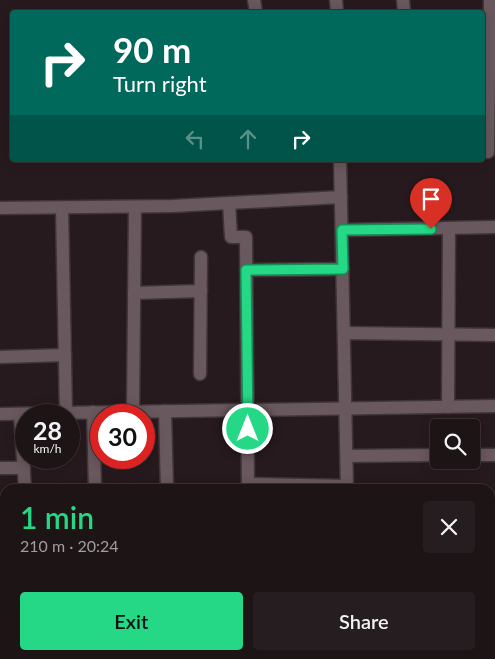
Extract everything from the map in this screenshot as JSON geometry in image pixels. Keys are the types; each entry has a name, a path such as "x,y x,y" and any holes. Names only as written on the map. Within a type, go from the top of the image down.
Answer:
{"street":[{"path":"488,152 493,16 490,0"},
{"path":"340,162 347,484"},
{"path":"0,208 135,207 341,197"},
{"path":"229,203 230,237 246,237 248,484"},
{"path":"133,404 135,207"},
{"path":"62,208 66,404"},
{"path":"342,230 495,227"},
{"path":"448,228 448,407"},
{"path":"200,374 201,257"},
{"path":"246,270 343,269"},
{"path":"134,293 200,291"},
{"path":"344,333 495,335"},
{"path":"0,357 65,355"},
{"path":"155,411 495,406"},
{"path":"165,411 167,484"},
{"path":"0,414 15,414"},
{"path":"347,456 430,455"},
{"path":"480,455 495,455"},
{"path":"0,468 15,468"},
{"path":"24,469 26,484"},
{"path":"94,469 95,484"}],"route":[{"path":"248,429 246,270 343,269 342,230 431,229"}]}
